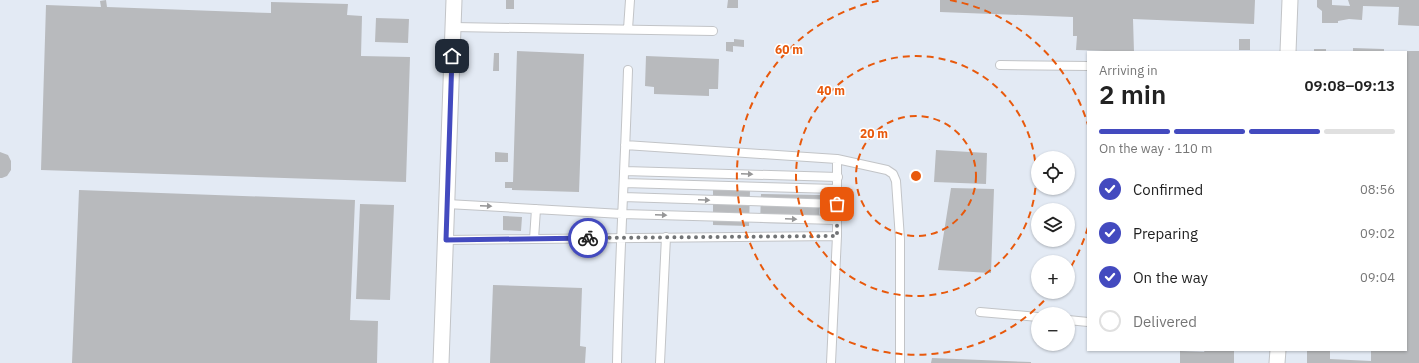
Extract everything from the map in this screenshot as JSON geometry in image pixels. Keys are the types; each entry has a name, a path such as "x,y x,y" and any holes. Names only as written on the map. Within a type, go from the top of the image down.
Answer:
{"street":[{"path":"441,363 454,0"},
{"path":"1288,51 1290,0"},
{"path":"1277,363 1278,351"}],"lane":[{"path":"628,29 630,0"},
{"path":"453,27 713,31"},
{"path":"1000,64 1087,66"},
{"path":"617,363 620,237 624,183 628,70"},
{"path":"625,145 837,159 887,170 893,174 896,181 900,239 900,363"},
{"path":"831,363 837,236 837,159"},
{"path":"624,171 838,177"},
{"path":"624,183 837,188"},
{"path":"623,197 837,204"},
{"path":"447,204 622,214 837,220"},
{"path":"534,239 536,209"},
{"path":"446,240 620,237 837,236"},
{"path":"660,363 666,237"},
{"path":"980,312 1031,316"},
{"path":"1075,321 1087,322"}],"shaded area":[{"path":"0,0 1419,0 1419,363 0,363"}],"building":[{"path":"106,0 107,7 271,13 271,2 348,4 347,15 362,16 361,56 410,57 406,182 41,170 46,5 101,7 100,1"},
{"path":"506,0 514,0 514,9 506,9"},
{"path":"728,0 738,0 738,8 727,8"},
{"path":"940,0 1255,0 1254,24 1133,19 1134,51 1076,50 1077,36 1073,36 1073,17 940,12"},
{"path":"1317,0 1332,0 1332,5 1350,6 1348,0 1419,0 1419,26 1398,25 1399,7 1363,6 1362,20 1349,19 1338,21 1338,23 1322,23 1322,11 1317,7"},
{"path":"376,18 409,19 408,43 375,42"},
{"path":"734,39 744,40 744,47 733,46 733,52 726,51 726,42 734,42"},
{"path":"1239,39 1250,39 1250,50 1239,50"},
{"path":"1353,48 1384,49 1384,51 1353,51"},
{"path":"1314,49 1326,49 1326,51 1314,51"},
{"path":"517,51 584,54 579,192 512,190 512,188 505,188 505,182 513,182"},
{"path":"1407,51 1419,51 1419,363 1307,363 1307,351 1330,351 1330,359 1371,361 1371,351 1407,351"},
{"path":"494,53 499,53 499,71 493,71"},
{"path":"646,56 719,59 718,89 709,89 709,96 654,94 654,87 645,86"},
{"path":"936,150 987,153 986,184 934,182"},
{"path":"0,152 8,155 11,161 11,170 7,176 2,178 0,178"},
{"path":"495,152 508,153 508,162 495,162"},
{"path":"951,188 994,189 991,273 938,270"},
{"path":"713,189 750,190 749,226 713,225"},
{"path":"79,190 355,200 350,320 378,321 377,363 72,363"},
{"path":"761,194 820,195 819,224 760,223"},
{"path":"360,204 394,205 390,300 356,299"},
{"path":"503,216 522,217 521,231 503,230"},
{"path":"493,285 582,288 580,346 586,347 585,363 490,363"},
{"path":"1180,351 1234,351 1234,363 1180,363"},
{"path":"932,358 1031,362 1031,363 931,363"}],"way so far":[{"path":"588,238 837,236 837,204"}],"route":[{"path":"452,56 446,240 588,238"}]}
